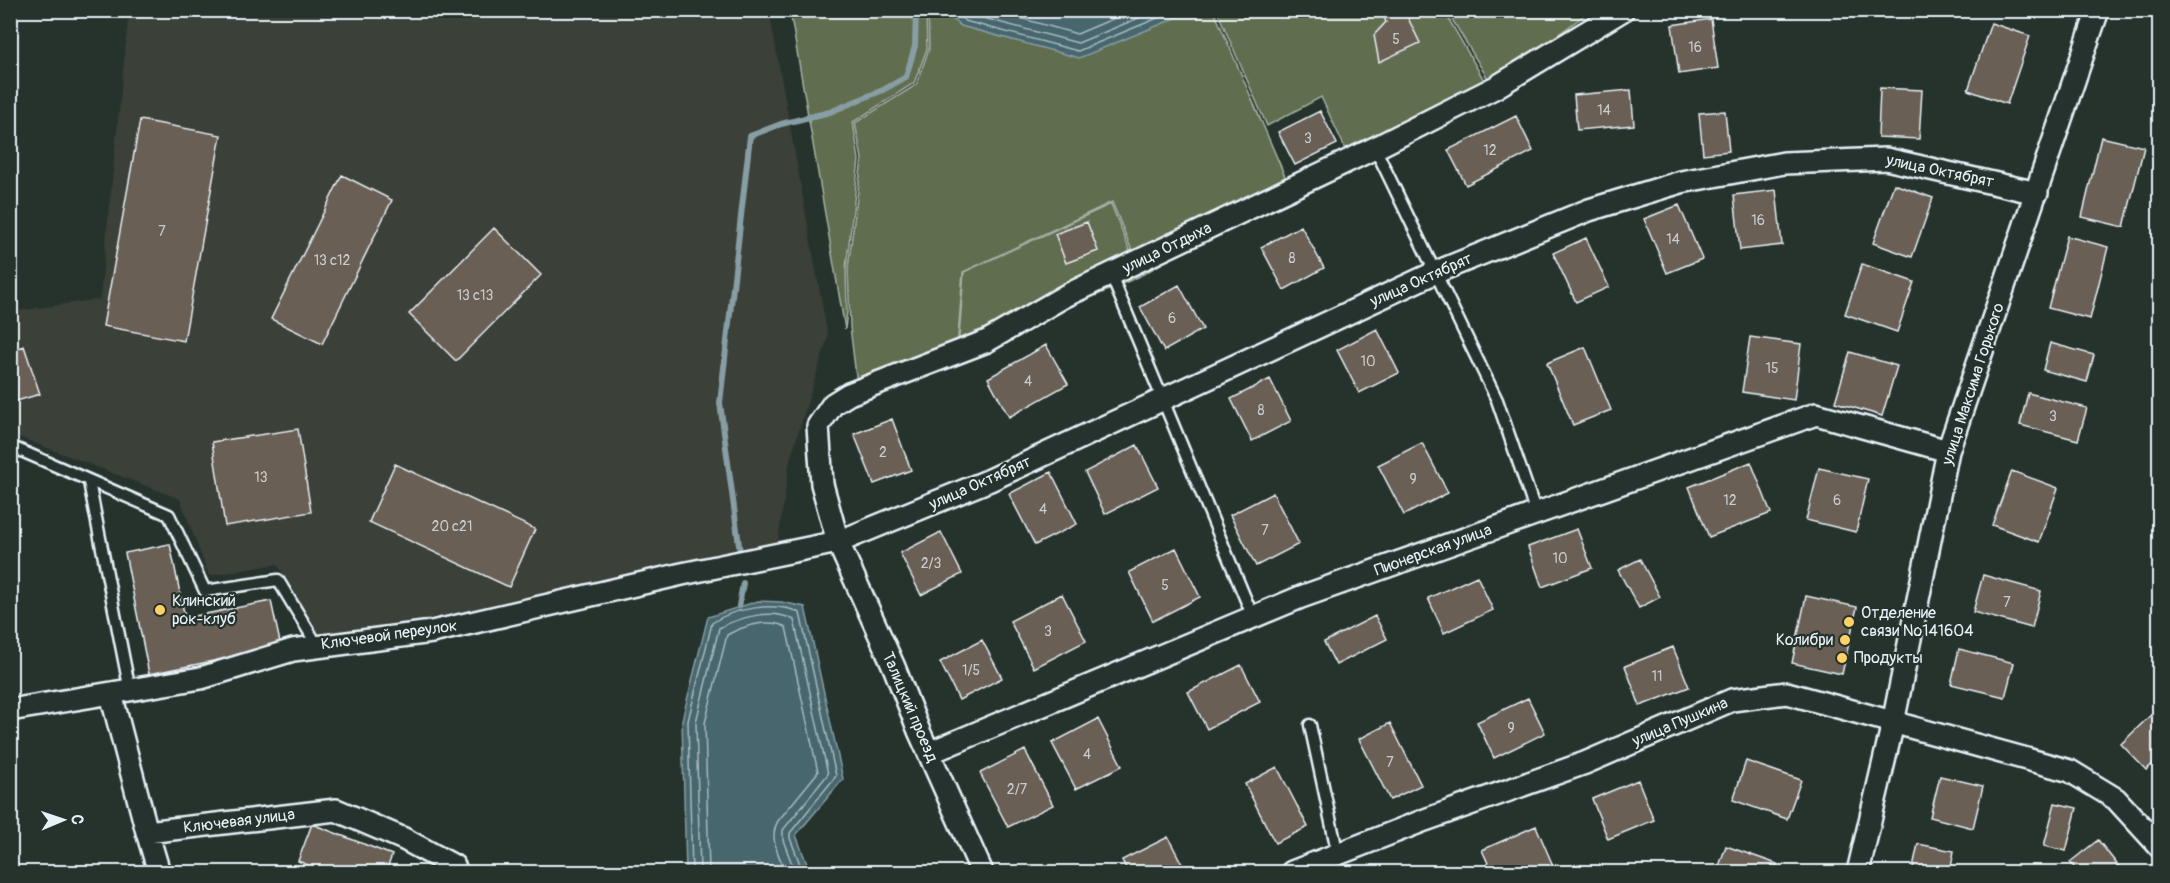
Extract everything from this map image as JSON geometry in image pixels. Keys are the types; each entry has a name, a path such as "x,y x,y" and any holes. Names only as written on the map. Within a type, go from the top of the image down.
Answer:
{"street":[{"name":"улица Отдыха","path":"838,542 822,484 818,426 832,404 849,394 987,341 1065,296 1375,148 1496,87 1623,10"},
{"name":"улица Максима Горького","path":"1858,873 1893,723 1948,451 2098,10"},
{"name":"улица Октябрят","path":"838,542 990,480 1434,273 1589,210 1681,182 1784,163 1886,159 2037,193"},
{"name":"Пионерская улица","path":"929,753 1300,597 1816,414 1948,451"},
{"name":"Ключевой переулок","path":"10,710 201,678 292,650 317,645 432,632 711,568 838,542"},
{"name":"Талицкий проезд","path":"838,542 982,873"},
{"path":"121,693 147,832 159,873"},
{"name":"улица Пушкина","path":"1292,873 1425,820 1586,763 1732,700 1787,693 2070,771 2116,799 2160,847"},
{"name":"Ключевая улица","path":"147,832 336,810 404,839 454,866 457,873"}],"lane":[{"path":"1375,148 1497,400 1536,513"},
{"path":"1111,275 1252,617"},
{"path":"10,446 169,515 204,591 278,580 317,645"},
{"path":"89,482 121,693"},
{"path":"1310,725 1338,855"}],"shaded area":[{"path":"769,10 828,337 790,459 777,549 684,570 322,639 277,564 209,576 180,499 11,434 10,312 100,299 129,11"}],"green space":[{"path":"790,11 926,11 927,49 914,83 853,122 859,160 846,268 845,329"},
{"path":"928,11 940,11 1063,52 1172,11 1214,11 1290,188 1142,275 1112,202 963,272 957,350 857,384 850,327 848,268 862,159 855,123 916,85 929,49"},
{"path":"1217,11 1444,11 1488,87 1354,167 1321,97 1267,126"},
{"path":"1447,11 1590,11 1491,84"},
{"path":"1111,204 1140,276 1068,308 958,350 964,272"}],"water":[{"path":"943,11 1193,11 1079,58 961,26"},
{"path":"758,601 781,602 805,607 843,779 796,835 810,872 686,872 682,720 708,617"}],"building":[{"path":"1381,10 1404,10 1420,43 1379,62 1374,35 1386,22"},
{"path":"1711,19 1718,68 1679,74 1672,25"},
{"path":"1991,23 2030,36 2007,104 1968,90"},
{"path":"1880,88 1922,90 1919,139 1878,137"},
{"path":"1631,90 1634,125 1577,130 1574,95"},
{"path":"1320,111 1337,144 1295,165 1278,132"},
{"path":"1725,111 1729,151 1703,154 1699,113"},
{"path":"1516,116 1533,151 1466,185 1448,150"},
{"path":"140,120 221,135 184,341 103,326"},
{"path":"2101,137 2144,147 2124,227 2082,217"},
{"path":"342,175 392,200 322,344 271,319"},
{"path":"1894,184 1933,198 1912,257 1873,243"},
{"path":"1776,190 1782,245 1740,250 1734,195"},
{"path":"1679,205 1702,259 1667,273 1644,219"},
{"path":"1087,222 1098,251 1066,263 1055,234"},
{"path":"1301,226 1324,268 1284,290 1261,247"},
{"path":"494,228 541,275 456,361 409,314"},
{"path":"2067,236 2108,247 2090,319 2048,308"},
{"path":"1586,238 1609,287 1576,302 1553,253"},
{"path":"1862,264 1914,282 1897,332 1845,314"},
{"path":"1179,285 1203,329 1164,351 1140,307"},
{"path":"1377,329 1399,373 1359,393 1337,350"},
{"path":"1750,337 1801,344 1794,400 1742,392"},
{"path":"2050,343 2094,355 2087,382 2043,370"},
{"path":"1046,345 1068,384 1009,417 988,378"},
{"path":"24,346 40,394 10,403 10,351"},
{"path":"1585,347 1611,410 1573,425 1547,363"},
{"path":"1850,352 1897,366 1882,416 1835,402"},
{"path":"1270,379 1291,421 1252,441 1231,399"},
{"path":"2028,393 2087,408 2078,440 2020,425"},
{"path":"892,419 911,470 874,484 854,434"},
{"path":"298,429 311,512 225,526 212,442"},
{"path":"1422,443 1448,493 1404,515 1378,465"},
{"path":"1137,445 1158,487 1105,514 1085,472"},
{"path":"1751,462 1771,513 1709,537 1689,487"},
{"path":"395,464 535,529 509,587 369,522"},
{"path":"1819,468 1868,479 1856,532 1806,520"},
{"path":"2012,471 2058,488 2039,542 1992,525"},
{"path":"1051,472 1077,524 1035,545 1009,494"},
{"path":"1273,493 1299,544 1256,566 1230,515"},
{"path":"1577,529 1592,568 1542,587 1528,547"},
{"path":"941,532 962,574 921,595 900,553"},
{"name":"Клинский рок-клуб","path":"170,544 185,618 271,601 281,647 149,674 125,553"},
{"path":"1176,548 1200,597 1153,621 1129,572"},
{"path":"1640,559 1660,597 1639,608 1618,570"},
{"path":"1983,575 2041,591 2032,628 1973,612"},
{"path":"1477,576 1493,610 1444,633 1428,598"},
{"path":"1062,594 1086,641 1034,668 1010,621"},
{"path":"1806,596 1857,607 1842,674 1792,663"},
{"path":"1375,616 1387,639 1336,665 1324,642"},
{"path":"982,640 1002,678 959,700 940,662"},
{"path":"1673,647 1689,687 1640,706 1625,666"},
{"path":"1959,649 2014,663 2005,697 1951,684"},
{"path":"1241,665 1260,702 1207,729 1188,692"},
{"path":"1528,698 1545,733 1494,758 1477,722"},
{"path":"2160,706 2160,757 2146,770 2121,744"},
{"path":"1098,719 1122,766 1076,789 1052,743"},
{"path":"1390,723 1421,785 1390,800 1359,739"},
{"path":"1025,750 1053,805 1008,827 980,773"},
{"path":"1746,761 1801,780 1787,819 1733,800"},
{"path":"1277,767 1308,827 1275,843 1245,784"},
{"path":"1940,776 1983,786 1973,828 1930,817"},
{"path":"1638,780 1654,820 1608,839 1592,799"},
{"path":"2055,803 2077,808 2066,851 2044,846"},
{"path":"312,824 392,855 386,872 326,872 298,861"},
{"path":"1536,826 1554,868 1544,872 1492,872 1482,850"},
{"path":"1168,837 1186,872 1128,872 1122,860"},
{"path":"2098,840 2123,872 2078,872 2070,862"},
{"path":"1918,844 1954,851 1950,872 1912,872"},
{"path":"1726,846 1777,864 1774,872 1717,872"}],"waterway":[{"path":"741,560 720,403 750,136 781,124 830,112 883,90 906,77 915,46 916,10"},
{"path":"739,606 743,583"}],"place":[{"name":"Клинский рок-клуб","path":"160,610"},
{"name":"Отделение связи №141604","path":"1849,622"},
{"name":"Колибри","path":"1845,640"},
{"name":"Продукты","path":"1842,658"}]}
